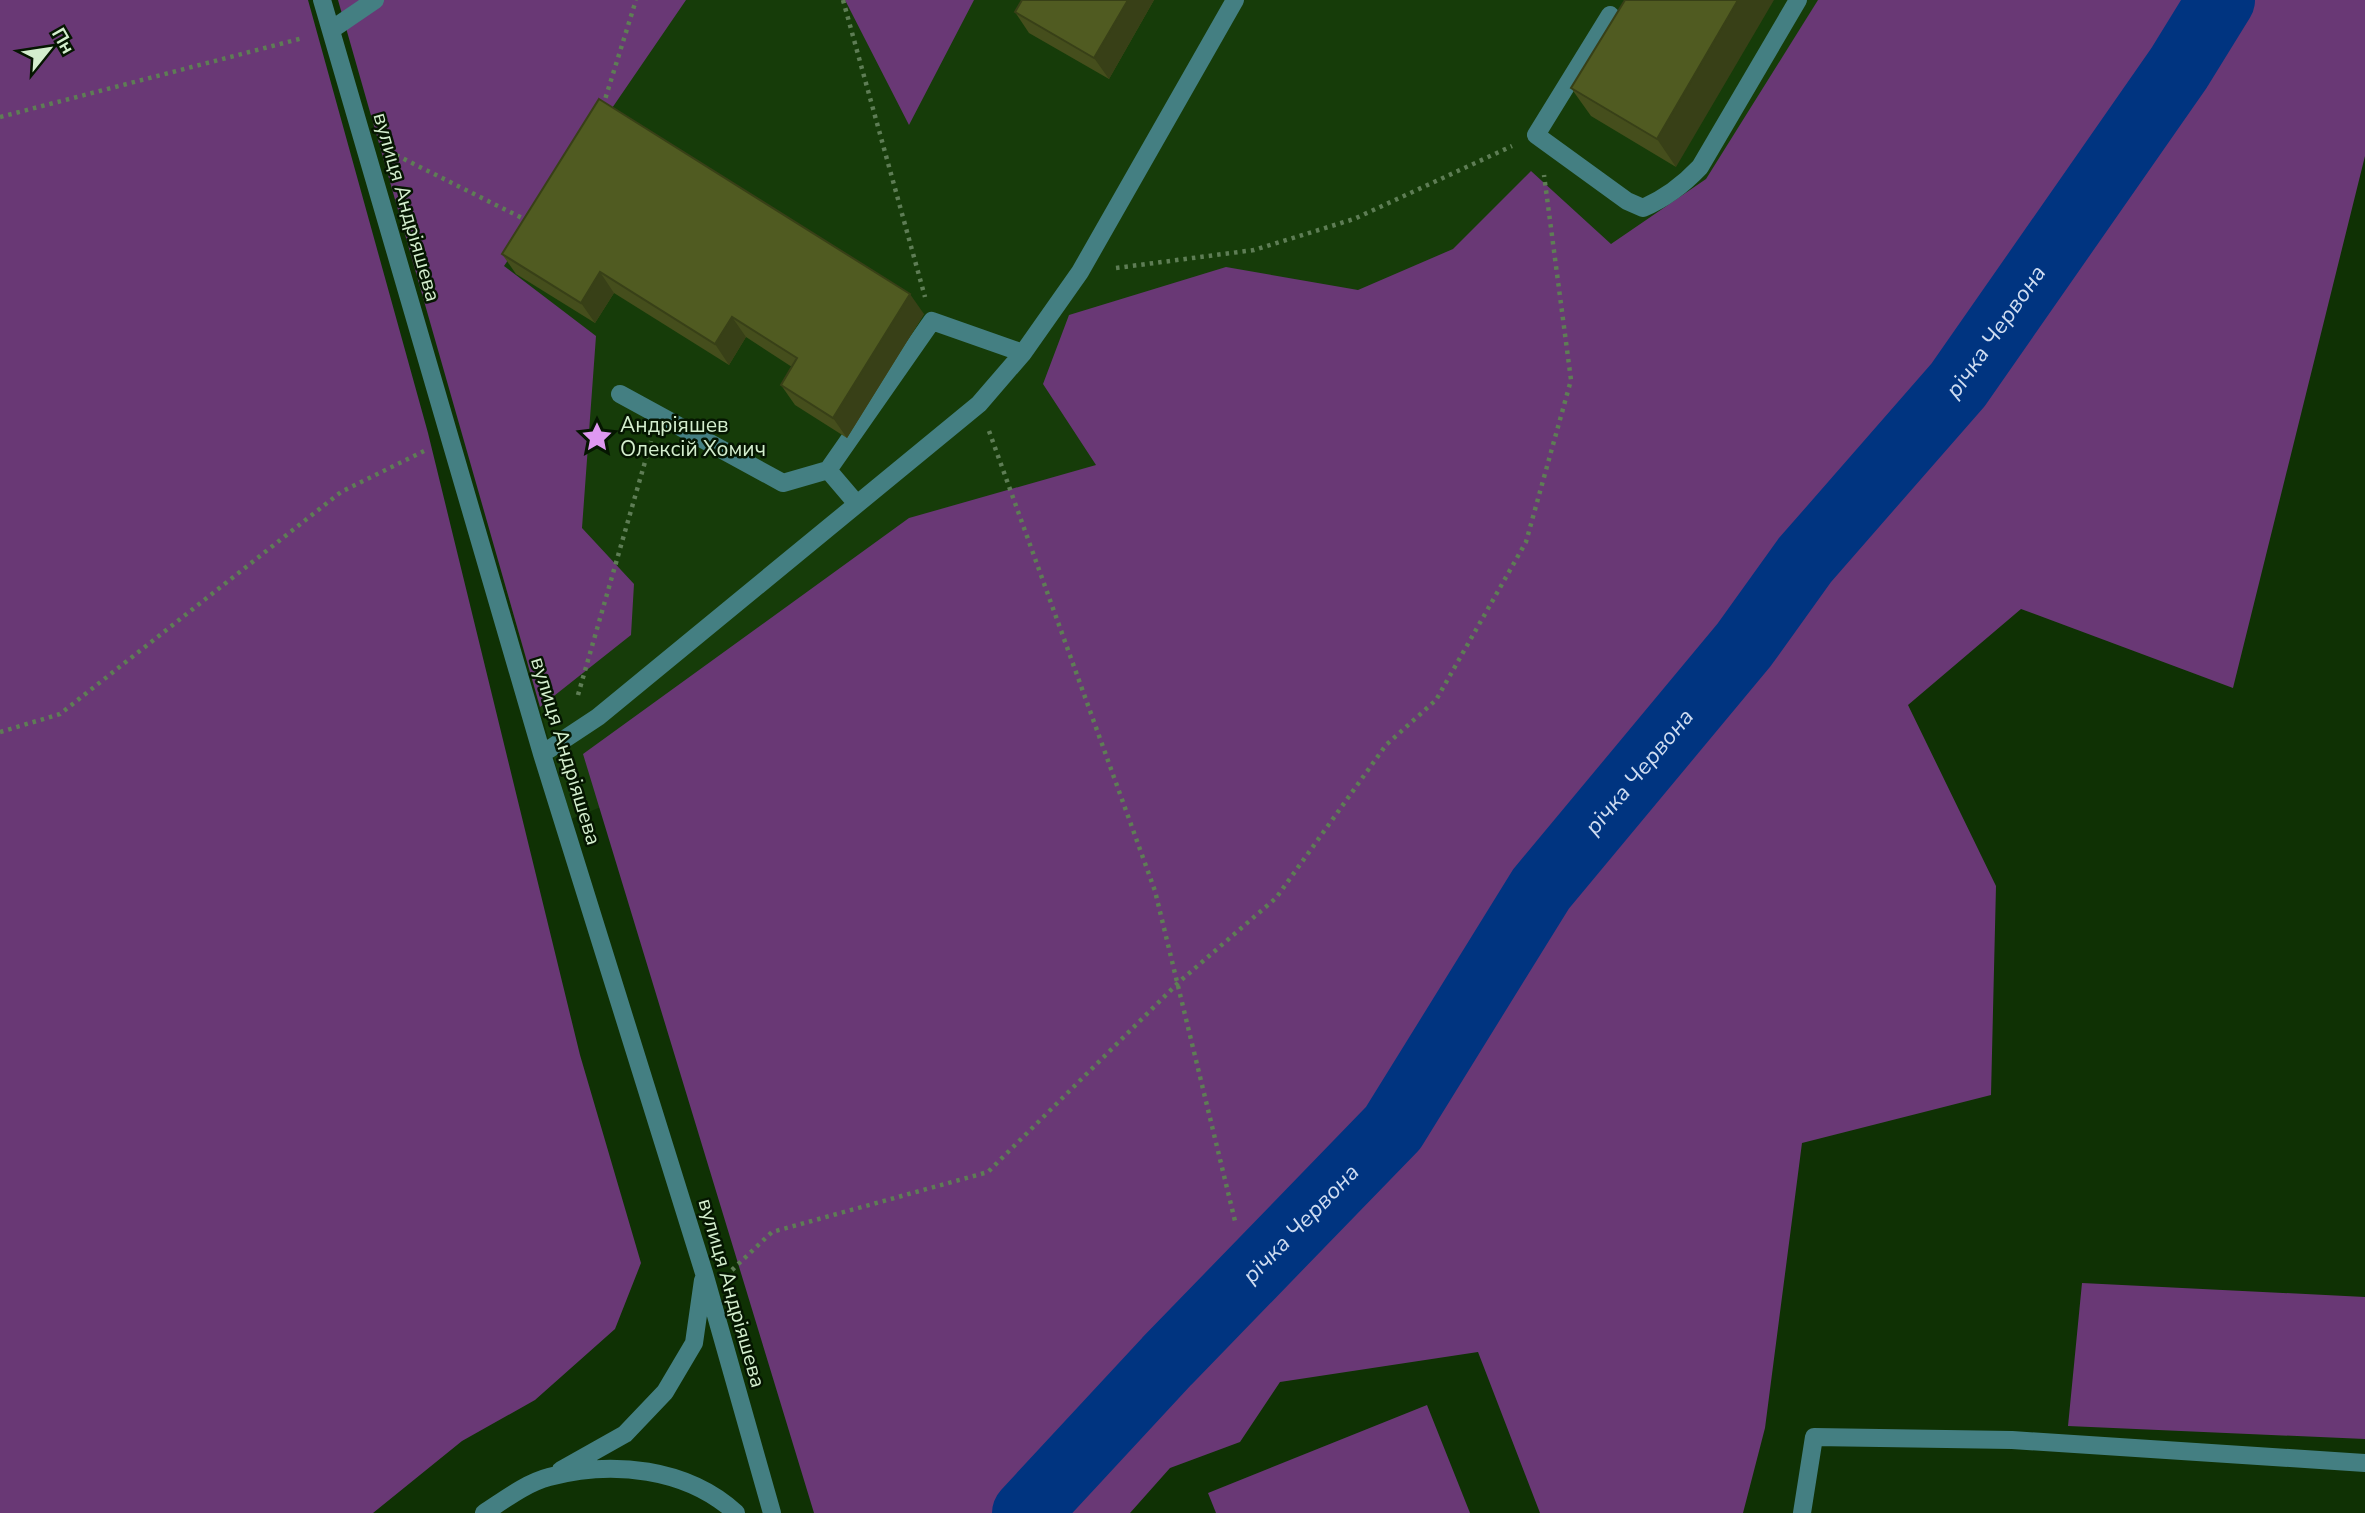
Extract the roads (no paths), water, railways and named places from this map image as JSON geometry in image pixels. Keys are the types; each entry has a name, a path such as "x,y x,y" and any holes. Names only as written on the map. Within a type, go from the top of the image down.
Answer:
{"street":[{"name":"вулиця Андріяшева","path":"322,0 542,754 704,1273 772,1513"},
{"path":"331,30 375,0"},
{"path":"542,754 598,717 979,404 1023,353 1080,272 1235,0"},
{"path":"1610,15 1536,135 1627,201 1643,208 1661,201 1700,167 1798,0"},
{"path":"620,394 783,483 828,470 932,321 1023,353"},
{"path":"828,470 857,504"},
{"path":"484,1513 512,1494 625,1434 665,1392 694,1343 704,1273"},
{"path":"1802,1513 1814,1437 2012,1440 2365,1463"},
{"path":"548,1477 605,1468 663,1474 717,1496 736,1513"}],"waterway":[{"name":"річка Червона","path":"1026,1513 1167,1361 1393,1128 1541,889 1744,645 1805,560 1958,385 2179,68 2221,0"}],"place":[{"name":"Андріяшев Олексій Хомич","path":"597,437"}]}
